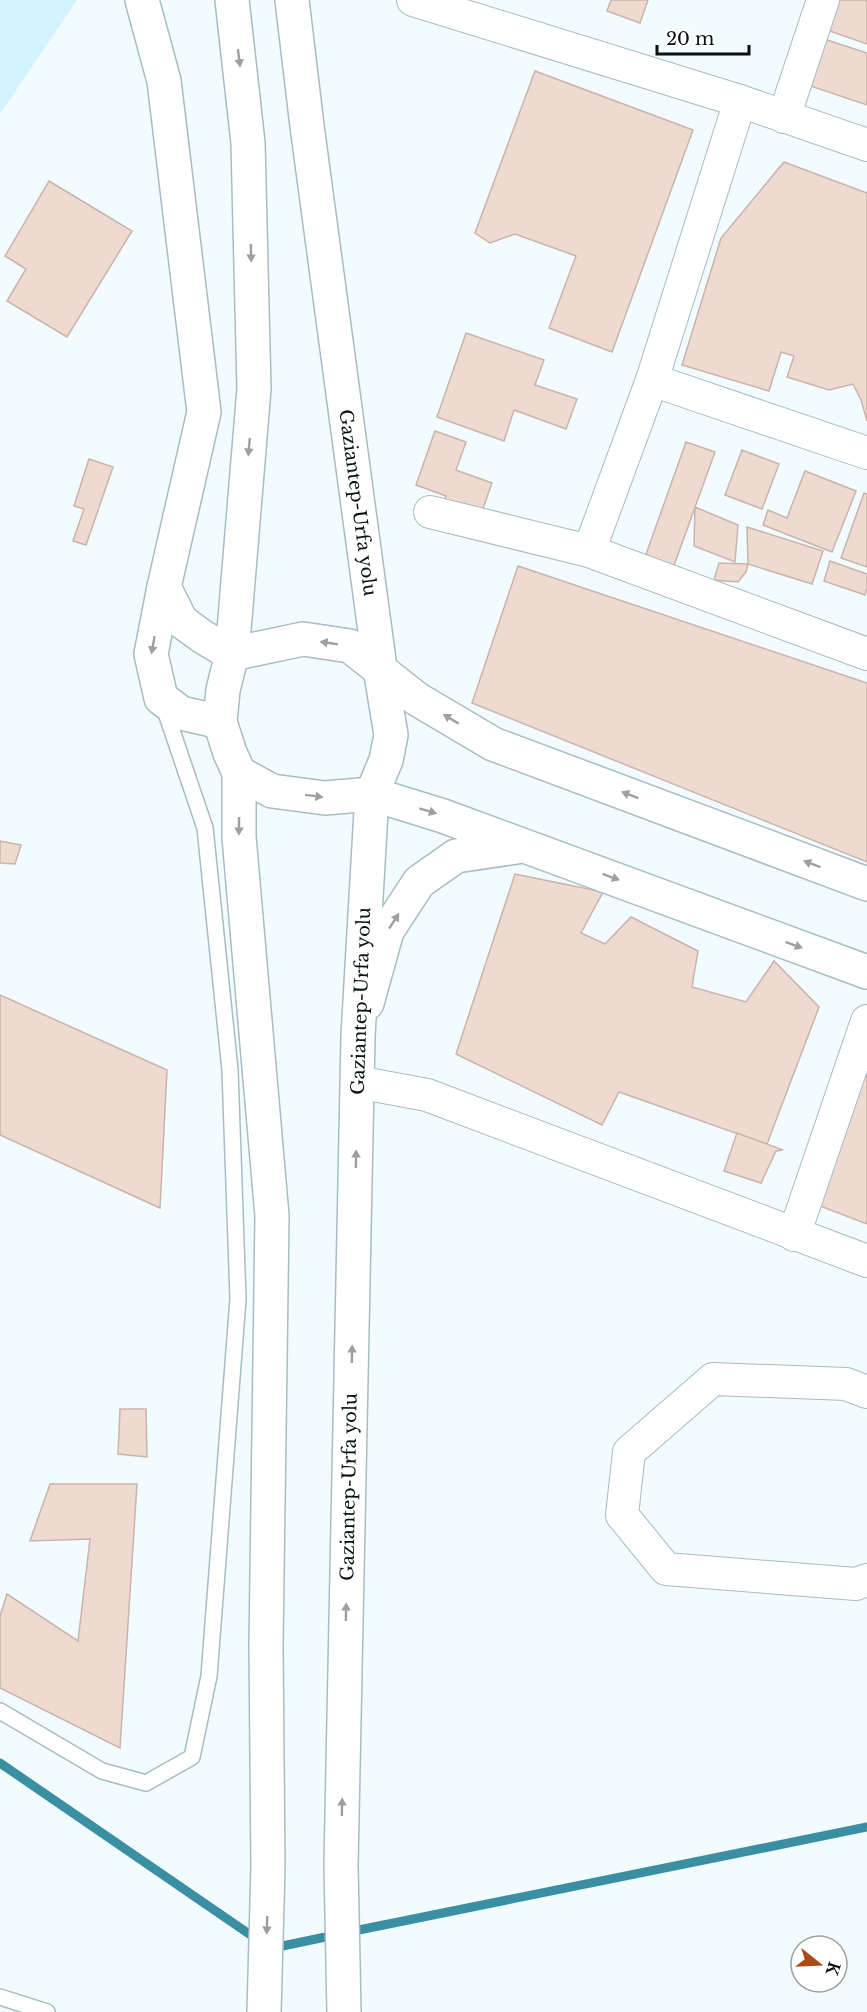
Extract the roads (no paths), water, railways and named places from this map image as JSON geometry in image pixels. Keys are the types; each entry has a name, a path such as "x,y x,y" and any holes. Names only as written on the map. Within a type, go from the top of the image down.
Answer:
{"main road":[{"path":"142,0 164,81 204,412 164,587 152,654 161,699 181,713 220,722"},
{"path":"232,0 248,143 254,389 232,654 223,690 220,722 239,773 239,837 272,1216 266,1646 268,1866 264,2012"},
{"name":"Gaziantep-Urfa yolu","path":"292,0 380,668 391,735 386,760 372,794 358,1036 341,1865 344,2012"},
{"path":"164,587 181,621 202,637 232,654 303,639 350,646 417,699 493,744 867,884"},
{"path":"239,773 272,791 325,798 372,794 443,816 867,972"},
{"path":"358,1036 387,931 419,882 456,856 526,845"}],"street":[{"path":"413,0 740,101 867,145"},
{"path":"784,117 823,0"},
{"path":"589,551 652,380 740,101"},
{"path":"652,380 867,453"},
{"path":"430,512 589,551 867,654"},
{"path":"794,1235 867,1021"},
{"path":"357,1082 427,1095 867,1261"},
{"path":"867,1392 846,1384 713,1379 629,1452 622,1515 666,1569 856,1584 867,1580"}],"lane":[{"path":"0,1711 102,1771 146,1783 192,1757 209,1676 238,1299 230,1070 205,828 161,699"},
{"path":"0,1997 47,2012"}],"waterway":[{"path":"0,1763 258,1940"},
{"path":"349,1932 867,1827"},
{"path":"273,1948 335,1935"}]}
